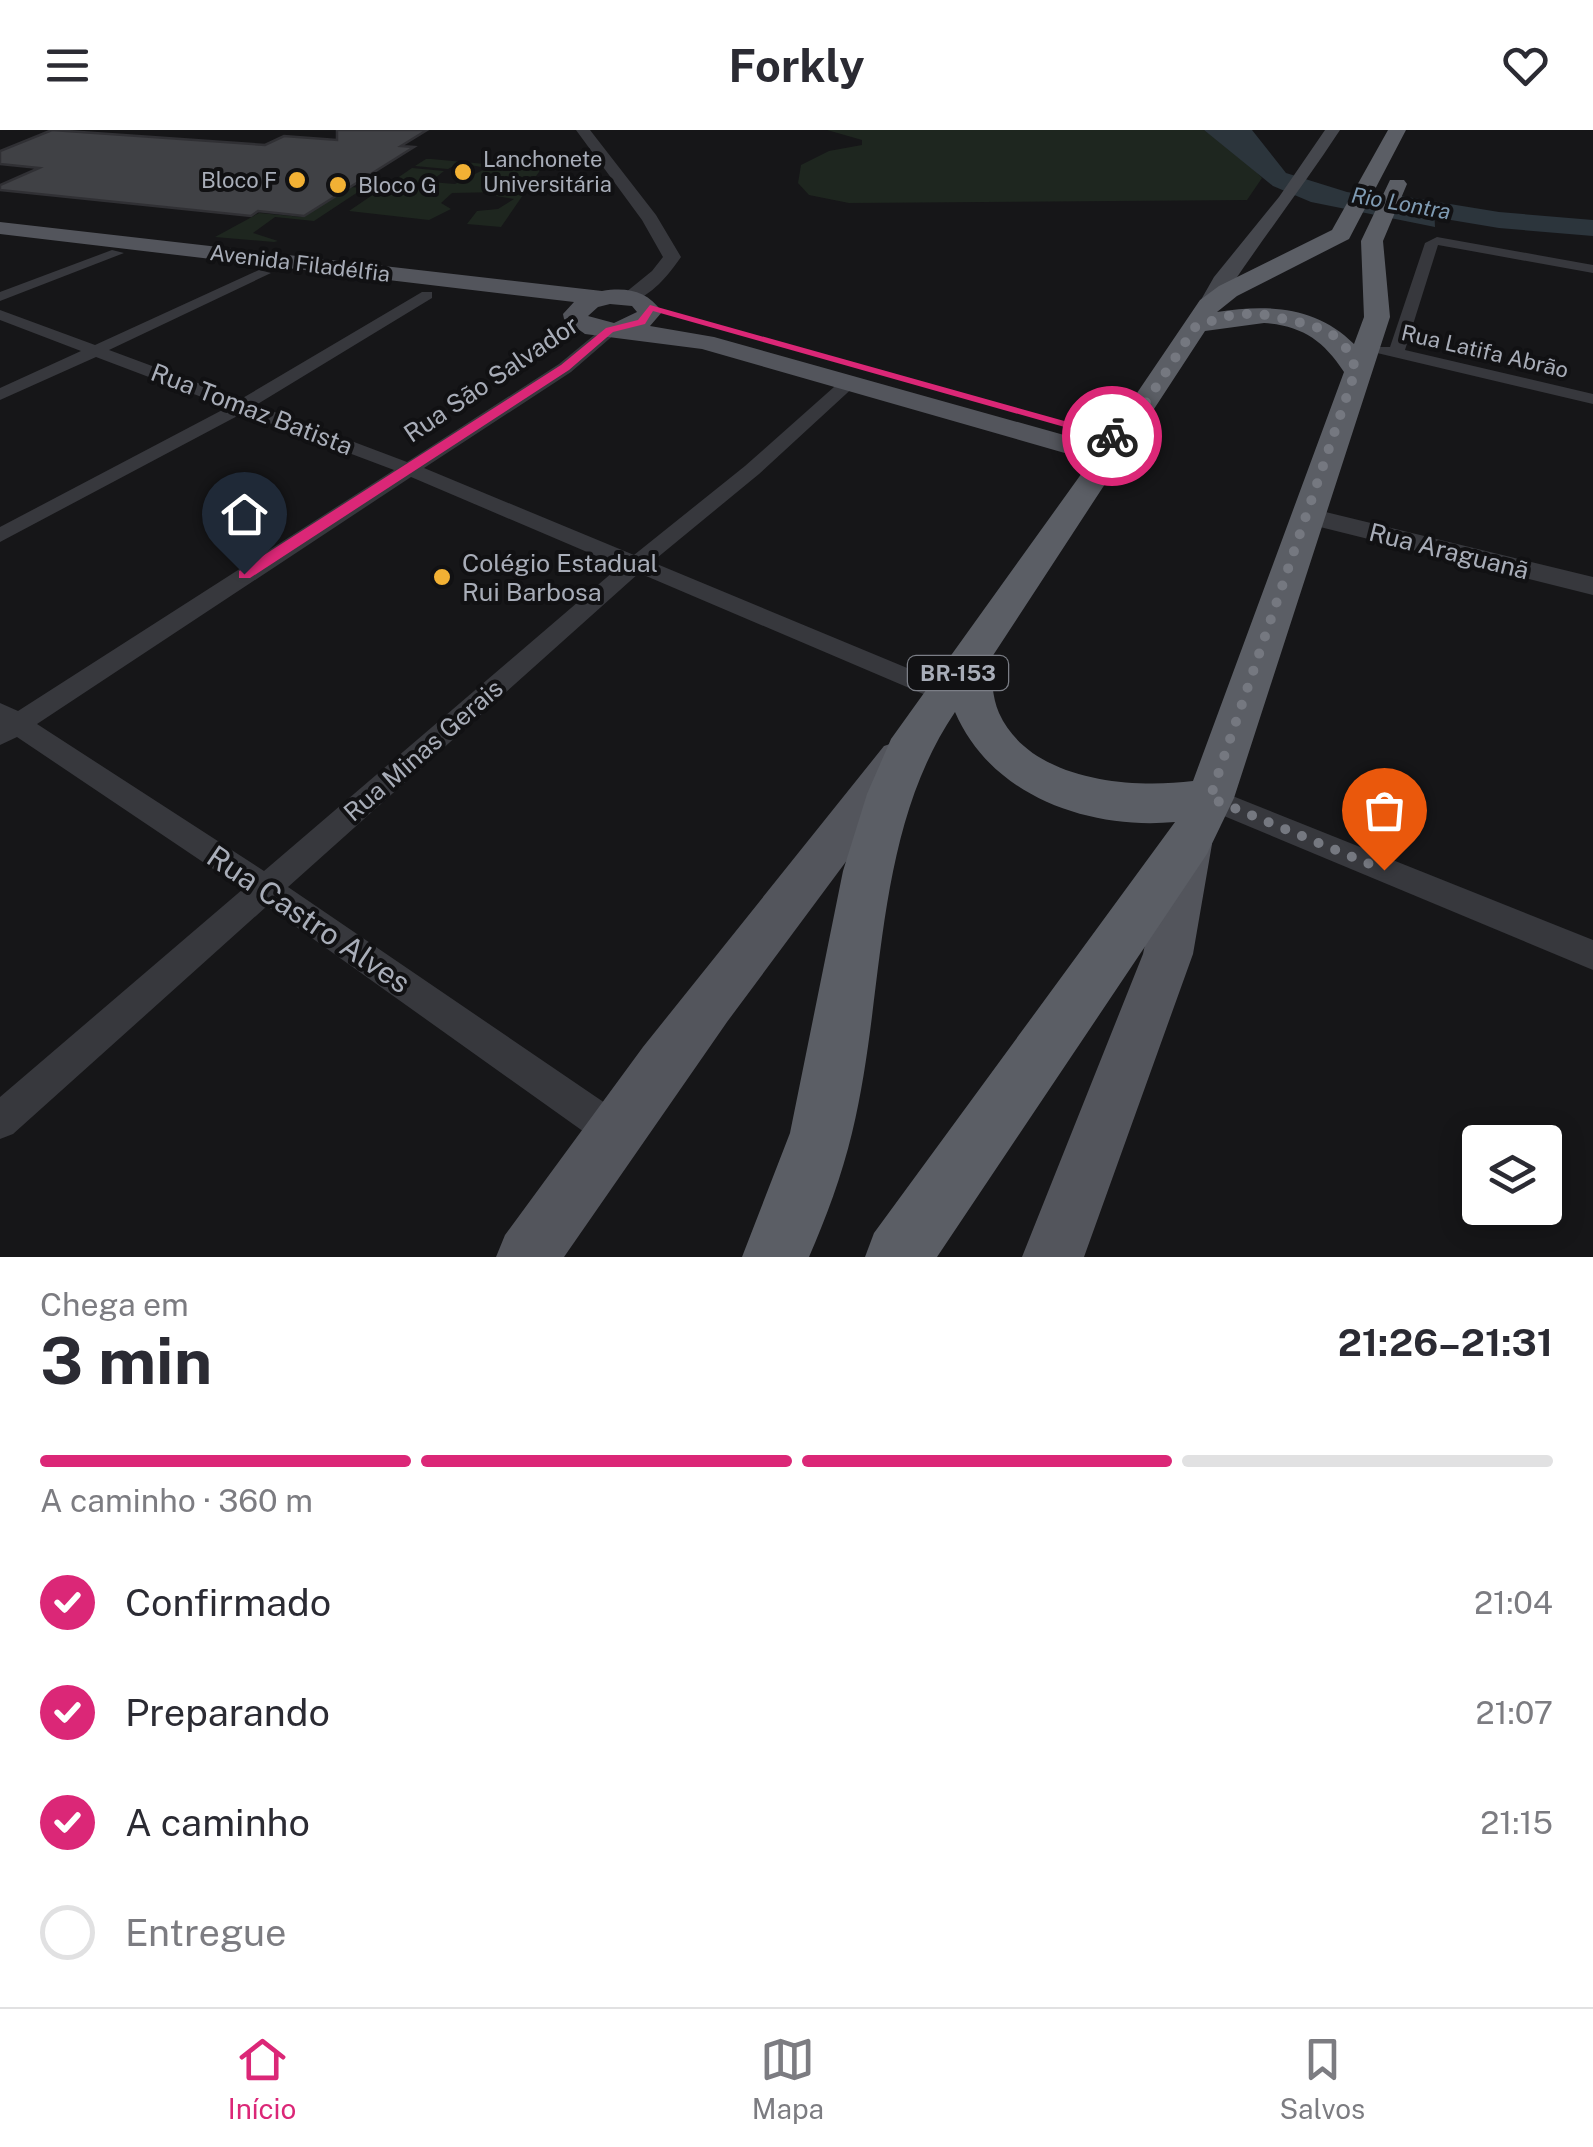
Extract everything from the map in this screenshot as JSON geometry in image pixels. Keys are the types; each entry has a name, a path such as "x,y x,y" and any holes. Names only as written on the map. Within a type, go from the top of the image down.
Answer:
{"highway":[{"name":"BR-153","path":"898,1257 1200,819 1306,515 1373,356 1377,317 1372,202 1397,130"},
{"name":"BR-153","path":"775,1257 788,1232 821,1133 868,871 890,794 914,739 1116,448 1202,316 1263,272 1330,242 1408,161"},
{"path":"1202,316 1284,316 1333,335 1346,348 1373,356"},
{"path":"970,656 975,709 999,748 1071,792 1116,804 1160,804 1200,819"}],"main road":[{"path":"1202,316 1221,281 1285,201 1333,130"},
{"name":"Avenida Filadélfia","path":"0,228 640,302"},
{"name":"Avenida Filadélfia","path":"0,238 427,295 616,329"},
{"path":"576,319 577,310 600,298"},
{"path":"616,329 642,322 640,302 1116,448"},
{"path":"616,329 705,342 849,383 1116,448"},
{"path":"527,1257 614,1130 759,935 914,739"},
{"path":"1053,1257 1168,954 1200,819"}],"street":[{"path":"583,130 650,219 672,257 640,302"},
{"path":"1373,356 1432,244 1455,242 1593,268"},
{"path":"0,297 116,253"},
{"path":"0,395 264,273"},
{"path":"0,536 244,405 427,295"},
{"name":"Rua Tomaz Batista","path":"0,315 407,468 944,693"},
{"name":"Rua São Salvador","path":"6,723 565,368 616,329"},
{"name":"Rua Latifa Abrão","path":"1373,356 1593,398"},
{"name":"Rua Minas Gerais","path":"0,1122 637,563 752,470 849,383"},
{"name":"Rua Araguanã","path":"1306,515 1593,586"},
{"name":"Rua Castro Alves","path":"6,723 266,888 614,1130"},
{"path":"1200,819 1593,956"}],"shaded area":[{"path":"827,130 1204,130 1243,158 1262,178 1247,200 849,203 809,195 798,183 801,165 829,151 862,145 862,140"},
{"path":"426,159 541,169 501,227 467,224 477,211 498,209 514,199 496,196 500,192 452,193 441,203 451,209 429,220 349,211 412,168 444,171 430,182 455,184 487,168 459,163 448,169 415,166"},
{"path":"350,187 364,188 314,221 275,217 253,233 278,241 215,237 259,213 302,217"}],"water":[{"path":"1204,130 1252,130 1286,173 1347,192 1434,206 1435,227 1311,202 1273,186"}],"building":[{"path":"52,130 265,145 284,136 337,140 337,130 427,130 401,146 414,147 304,216 258,211 251,216 0,190 0,185 39,168 0,164 0,151"}],"waterway":[{"name":"Rio Lontra","path":"1364,198 1499,220 1593,228"}],"way so far":[{"path":"1112,436 1122,439 1196,326 1228,316 1284,316 1333,335 1346,348 1356,369 1210,798 1384,870"}],"place":[{"name":"Lanchonete Universitária","path":"463,172"},
{"name":"Bloco F","path":"297,180"},
{"name":"Bloco G","path":"338,185"},
{"name":"Colégio Estadual Rui Barbosa","path":"442,577"}],"route":[{"path":"244,574 565,368 610,330 642,322 650,308 1112,436"}]}
